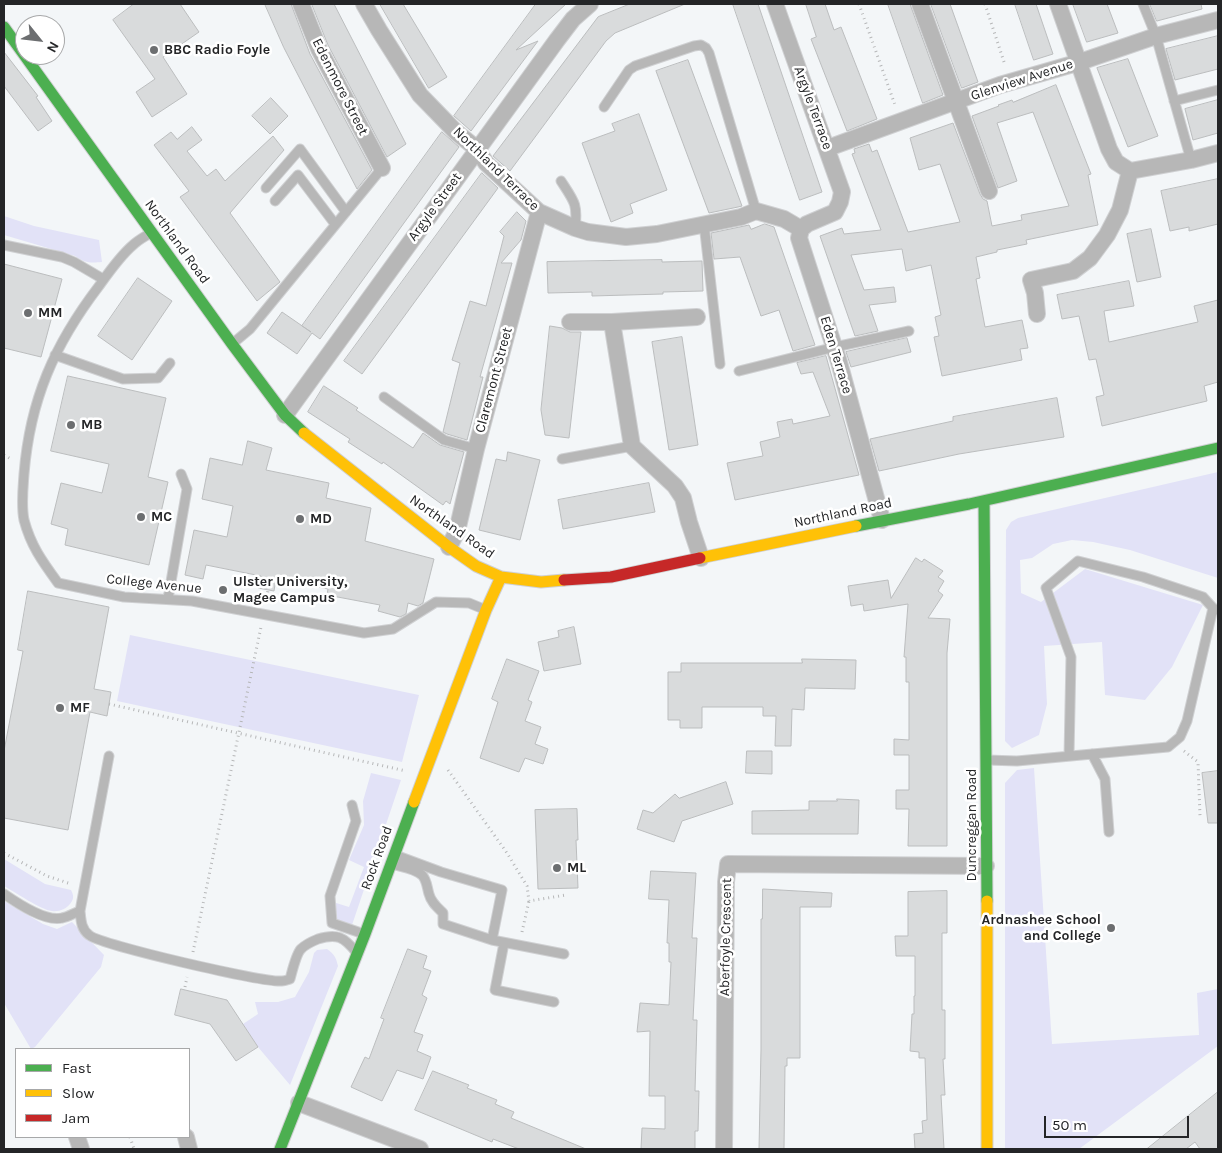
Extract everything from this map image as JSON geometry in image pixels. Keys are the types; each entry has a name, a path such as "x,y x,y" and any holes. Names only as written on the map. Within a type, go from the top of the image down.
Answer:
{"main road":[{"name":"Northland Road","path":"4,27 285,415 300,430 449,547 476,566 501,577 541,582 611,577 882,520 984,501 1218,448"},
{"name":"Duncreggan Road","path":"984,501 987,760 987,1149"},
{"name":"Rock Road","path":"280,1149 365,934 486,610 501,577"}],"street":[{"name":"Edenmore Street","path":"301,4 319,49 382,168"},
{"name":"Northland Terrace","path":"364,4 378,30 420,95 456,132 477,148 486,163 539,212 588,232 626,237 657,234 756,211"},
{"name":"Argyle Street","path":"285,415 557,40 573,19 590,4"},
{"name":"Argyle Terrace","path":"775,4 828,148 842,192 835,212 807,224 801,229"},
{"path":"920,4 989,191"},
{"path":"1058,4 1080,62 1109,149 1116,162 1130,171 1218,153"},
{"name":"Glenview Avenue","path":"828,148 1011,82 1080,62 1156,36 1218,20"},
{"path":"1037,314 1035,293 1031,280 1073,270 1090,258 1107,235 1120,210 1130,171"},
{"path":"756,211 784,219 801,229"},
{"name":"Claremont Street","path":"449,547 457,531 476,448 539,212"},
{"name":"Eden Terrace","path":"801,229 799,238 835,347 882,520"},
{"path":"570,322 696,318"},
{"path":"612,322 632,446 675,486 683,498 701,558"},
{"name":"Aberfoyle Crescent","path":"724,1149 726,882 728,864 986,866"},
{"path":"299,1103 420,1149"}],"lane":[{"path":"1143,4 1156,36 1191,160"},
{"path":"604,107 630,70 635,66 694,46 701,45 706,48 718,82 756,211"},
{"path":"1174,100 1218,90"},
{"path":"266,188 300,149 346,212"},
{"path":"232,344 250,328 382,168"},
{"path":"275,201 298,175 336,224"},
{"path":"561,181 575,203 577,216 575,228"},
{"path":"704,224 720,364"},
{"name":"College Avenue","path":"152,232 133,244 74,320 55,355 39,396 27,441 22,503 24,519 35,552 58,583 124,597 192,600 364,633 393,629 436,602 469,602 486,610"},
{"path":"4,245 62,257 104,279"},
{"path":"739,371 909,331"},
{"path":"55,355 123,379 158,378 170,363"},
{"path":"384,397 444,440 476,448"},
{"path":"562,459 632,446"},
{"path":"168,600 187,489 181,474"},
{"path":"987,760 1017,760 1069,756 1092,754 1168,747 1174,743 1180,737 1187,722 1215,609 1203,597 1143,577 1078,561 1046,588 1071,657 1069,756"},
{"path":"1092,754 1105,779 1109,832"},
{"path":"109,756 80,911 81,925 89,936 135,950 239,975 282,981 290,979 300,950 330,935 348,942 357,954"},
{"path":"352,805 356,821 330,896 330,911 332,923 365,934"},
{"path":"393,859 502,890 492,940"},
{"path":"393,859 422,876 434,905 443,913 443,924 492,940 564,954"},
{"path":"4,894 26,908 60,919 80,911"},
{"path":"504,942 496,990 554,1002"}],"path":[{"path":"859,4 901,123"},
{"path":"985,4 1011,82"},
{"path":"190,963 268,590"},
{"path":"109,704 423,775"},
{"path":"1174,743 1198,762 1200,816"},
{"path":"433,749 527,886 529,900 519,945"},
{"path":"4,853 47,876 76,886 83,893"},
{"path":"529,900 566,895"}],"shaded area":[{"path":"4,216 34,226 99,240 102,262 85,261 75,256 4,235"},
{"path":"1218,472 1218,578 1130,550 1093,542 1072,540 1053,544 1032,558 1020,560 1021,593 1041,602 1085,569 1203,605 1172,667 1145,700 1105,695 1102,642 1044,646 1047,704 1039,735 1012,748 1005,741 1006,530 1011,522 1018,518"},
{"path":"130,635 419,695 402,762 117,701"},
{"path":"1034,768 1052,1044 1199,1035 1197,993 1218,989 1218,1046 1079,1149 1005,1149 1005,783 1017,770"},
{"path":"371,773 401,780 352,925 334,919 333,902 349,907 364,867 349,860 364,825 363,801"},
{"path":"4,859 45,884 71,890 73,897 71,902 60,911 47,910 4,886"},
{"path":"4,901 43,924 57,929 72,922 104,955 101,967 33,1048 30,1048 4,1003"},
{"path":"327,949 334,956 338,966 290,1085 258,1047 243,1024 258,1014 255,1002 278,1002 295,997 309,972 314,953 317,950"}],"building":[{"name":"BBC Radio Foyle","path":"134,4 180,4 199,32 163,57 187,94 152,117 136,92 155,79 113,20"},
{"path":"265,4 291,4 310,54 372,170 357,189 284,48"},
{"path":"312,4 334,4 406,144 387,157 328,45"},
{"path":"380,4 403,4 447,77 429,88"},
{"path":"536,4 566,4 516,50 538,41 471,131 454,116"},
{"path":"630,4 685,4 615,33 606,41 510,171 493,156 598,17"},
{"path":"733,4 758,4 822,192 800,200"},
{"path":"806,4 825,4 834,30 841,27 877,119 847,131 811,39 816,37"},
{"path":"888,4 910,4 943,95 923,103"},
{"path":"931,4 950,4 978,82 962,88"},
{"path":"1015,4 1036,4 1053,54 1034,60"},
{"path":"1073,4 1107,4 1118,33 1087,42"},
{"path":"1150,4 1201,4 1202,9 1157,21"},
{"path":"1218,36 1218,69 1175,80 1166,49"},
{"path":"4,52 38,96 36,97 52,121 38,131 4,86"},
{"path":"1128,59 1158,136 1128,147 1097,68"},
{"path":"688,60 742,206 709,213 656,71"},
{"path":"1056,85 1091,174 1088,175 1098,225 1026,240 1027,244 997,250 997,252 976,257 980,278 976,279 985,327 1022,320 1028,348 1020,349 1022,360 942,376 934,337 939,336 935,317 941,315 931,265 906,271 902,249 851,255 864,290 894,287 896,302 869,305 878,331 855,336 820,236 842,228 844,234 881,230 852,154 855,153 854,149 869,144 872,152 877,150 908,232 960,222 940,164 919,170 910,138 953,123 980,194 987,201 992,226 1022,220 1021,215 1069,206 1033,112 997,123 1017,181 998,188 972,116"},
{"path":"271,98 288,116 270,134 252,116"},
{"path":"1218,100 1218,133 1193,140 1185,109"},
{"path":"639,114 667,190 630,204 633,213 611,222 582,143 615,131 612,124"},
{"path":"192,127 202,140 187,151 207,176 216,169 225,181 273,136 284,150 230,213 280,282 257,301 180,197 189,191 154,145 171,132 177,139"},
{"path":"442,132 459,147 320,339 312,333 297,354 267,333 282,312 302,326"},
{"path":"482,173 498,188 362,374 344,361"},
{"path":"1218,179 1218,224 1189,231 1189,227 1170,231 1161,191"},
{"path":"517,212 526,221 521,240 501,263 512,263 480,377 483,377 467,440 443,432 460,363 452,360 470,301 486,306 504,236 500,232"},
{"path":"765,224 774,227 815,345 793,351 779,310 761,316 740,257 714,259 711,233 749,225 751,229"},
{"path":"1151,229 1161,277 1137,282 1127,234"},
{"path":"662,260 662,262 702,261 703,291 592,296 592,292 548,293 547,262"},
{"name":"MM","path":"4,264 62,279 41,357 4,348"},
{"path":"138,278 172,301 132,360 98,336"},
{"path":"1129,281 1134,306 1104,311 1109,342 1198,322 1194,306 1218,300 1218,382 1204,386 1207,401 1102,426 1096,397 1104,395 1096,359 1089,360 1079,316 1062,319 1057,295"},
{"path":"550,326 562,328 570,332 581,332 569,438 545,435 541,410"},
{"path":"682,337 698,445 669,450 652,342"},
{"path":"907,338 911,352 851,367 846,352"},
{"path":"826,356 859,475 735,500 727,463 763,456 760,442 780,437 777,422 792,419 793,424 830,416 813,372 801,374 797,363"},
{"path":"68,376 166,398 148,477 168,482 149,565 65,545 68,529 51,524 61,483 102,493 109,464 51,451"},
{"path":"324,386 413,448 423,433 440,445 464,452 450,504 446,501 443,505 383,462 382,464 348,442 350,439 308,412"},
{"path":"1057,398 1064,437 959,454 879,471 870,439 953,421 953,417"},
{"name":"MD","path":"248,441 272,448 266,470 329,483 326,498 371,508 365,541 434,559 423,603 418,606 408,603 406,614 400,617 378,611 380,605 327,595 328,589 276,578 274,591 258,588 261,576 206,565 203,579 185,575 194,530 227,537 233,506 202,499 210,458 242,465"},
{"path":"508,452 540,460 520,540 479,530 496,459 506,461"},
{"path":"649,483 655,512 563,529 558,500"},
{"path":"916,558 922,562 924,559 943,571 938,577 944,581 938,591 943,595 928,618 950,619 947,653 947,846 908,846 909,809 896,809 896,790 909,790 909,755 894,755 894,739 909,740 909,682 906,682 906,657 904,657 908,604 864,611 863,604 851,606 848,586 888,580 891,598"},
{"name":"MF","path":"28,591 109,607 94,689 111,692 107,716 90,712 68,830 4,818 4,751 23,651 18,650"},
{"path":"574,627 581,664 544,671 538,642 559,637 558,631"},
{"path":"507,659 539,671 528,700 532,702 525,721 541,727 535,744 548,749 543,764 525,758 519,772 480,758 498,702 492,699"},
{"path":"802,659 856,660 855,689 805,688 804,710 792,709 791,746 775,746 776,716 763,716 763,707 702,707 702,728 680,728 680,720 668,720 668,672 681,672 681,663 802,663"},
{"path":"747,751 772,751 772,774 746,773"},
{"path":"1218,771 1218,823 1208,823 1202,773"},
{"path":"726,782 733,804 682,821 674,842 637,829 643,810 653,813 675,794 679,798"},
{"path":"837,799 859,800 858,834 752,834 752,811 809,810 809,801 837,801"},
{"name":"ML","path":"577,809 578,888 538,889 535,810"},
{"path":"651,871 696,873 692,938 697,938 693,1020 697,1020 695,1091 699,1091 698,1131 695,1131 695,1149 641,1149 642,1128 665,1129 665,1096 649,1096 650,1031 637,1032 640,1003 669,1005 671,962 669,962 669,943 667,943 669,900 649,899"},
{"path":"763,889 832,893 831,907 800,907 800,1058 787,1058 787,1066 785,1066 784,1149 759,1149 761,919"},
{"path":"947,891 947,933 942,933 942,1010 945,1010 945,1059 943,1059 945,1095 941,1095 944,1149 915,1149 914,1134 923,1133 922,1121 927,1120 925,1058 919,1058 919,1052 910,1051 915,996 915,956 896,956 895,936 908,936 908,892"},
{"path":"408,949 427,956 423,968 431,971 422,995 427,998 414,1032 423,1035 417,1051 431,1057 423,1079 397,1070 382,1101 351,1087 365,1057 369,1059 384,1019 381,1018"},
{"path":"181,989 227,1000 258,1047 236,1061 210,1024 175,1015"},
{"path":"433,1071 469,1085 467,1088 497,1100 495,1104 514,1112 511,1118 586,1149 519,1149 493,1139 492,1142 415,1110"},
{"path":"1218,1092 1218,1149 1200,1149 1195,1142 1186,1149 1147,1149"}],"traffic: fast":[{"path":"4,27 232,344 285,415 304,433"},
{"path":"856,526 969,504 1218,448"},
{"path":"984,501 987,901"},
{"path":"280,1149 365,934 414,802"}],"traffic: slow":[{"path":"304,433 476,566 501,577 541,582 564,580"},
{"path":"700,558 856,526"},
{"path":"414,802 486,610 501,577"},
{"path":"987,901 987,1149"}],"traffic: jam":[{"path":"564,580 611,577 700,558"}],"place":[{"name":"BBC Radio Foyle","path":"154,50"},
{"name":"MM","path":"28,313"},
{"name":"MB","path":"71,425"},
{"name":"MC","path":"141,517"},
{"name":"MD","path":"300,519"},
{"name":"Ulster University, Magee Campus","path":"223,590"},
{"name":"MF","path":"60,708"},
{"name":"ML","path":"557,868"},
{"name":"Ardnashee School and College","path":"1111,928"}]}
